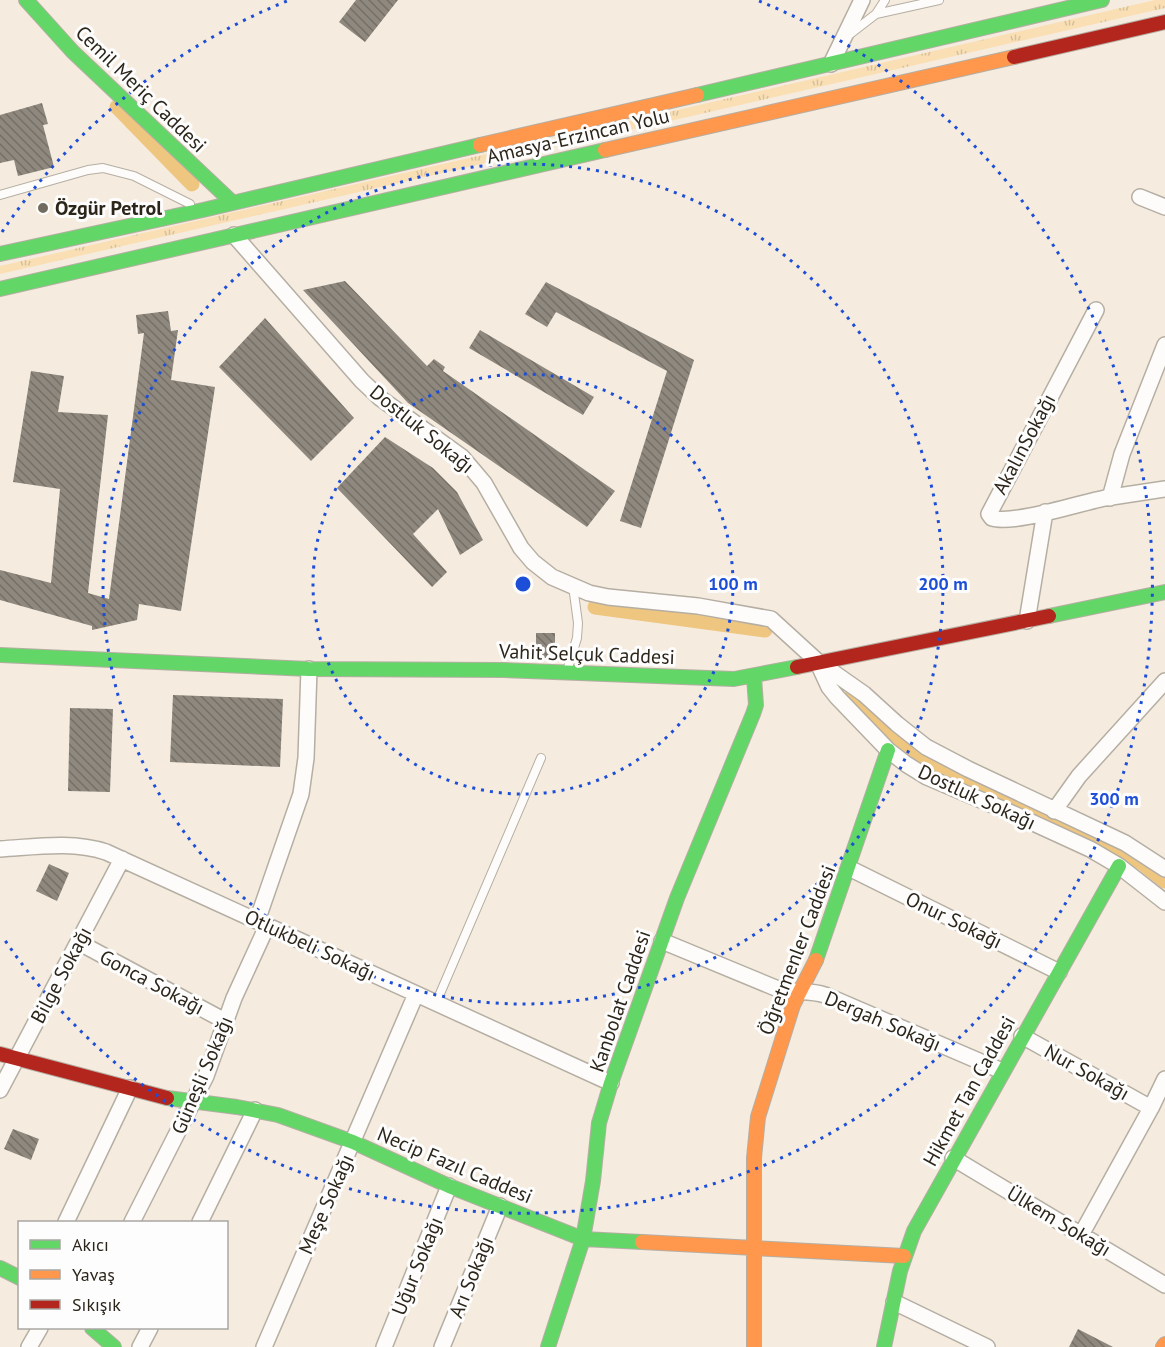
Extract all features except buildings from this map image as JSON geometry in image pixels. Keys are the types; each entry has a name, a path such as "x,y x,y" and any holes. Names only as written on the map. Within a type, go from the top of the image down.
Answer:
{"main road":[{"name":"Cemil Meriç Caddesi","path":"26,0 73,52 233,204"},
{"name":"Amasya-Erzincan Yolu","path":"0,254 233,204 1102,0"},
{"name":"Amasya-Erzincan Yolu","path":"0,290 1165,22"},
{"name":"Vahit Selçuk Caddesi","path":"0,655 309,669 566,673 734,679 754,677 817,661 1165,592"},
{"name":"Kanbolat Caddesi","path":"548,1347 583,1239 593,1181 599,1123 611,1083 693,856 753,714 756,705 754,677"},
{"name":"Öğretmenler Caddesi","path":"754,1347 752,1248 754,1158 758,1117 793,1005 820,952 888,750"},
{"name":"Hikmet Tan Caddesi","path":"884,1347 904,1256 914,1231 1119,866"},
{"name":"Necip Fazıl Caddesi","path":"0,1054 163,1097 278,1115 354,1142 449,1186 583,1239 904,1256"},
{"path":"0,1268 18,1277"},
{"path":"93,1329 114,1347"}],"street":[{"path":"831,64 862,0"},
{"path":"1140,197 1165,207"},
{"name":"Dostluk Sokağı","path":"234,235 362,381 380,398 462,457 473,468 521,548 533,562 552,577 589,593 608,597 698,606 771,619 817,661 864,694 926,747 1054,811 1125,843 1165,869"},
{"name":"AkalınSokağı","path":"1096,310 989,514 998,520 1165,489"},
{"path":"1110,498 1122,454 1165,345"},
{"path":"1027,621 1046,512"},
{"name":"Dostluk Sokağı","path":"817,661 837,697 888,750 906,764 927,777 1090,849 1119,866 1165,902"},
{"name":"Güneşli Sokağı","path":"133,1221 206,1076 262,923 303,786 309,669"},
{"path":"1054,811 1079,776 1165,681"},
{"name":"Otlukbeli Sokağı","path":"0,849 82,846 94,848 611,1083"},
{"name":"Bilge Sokağı","path":"0,1090 122,860"},
{"name":"Onur Sokağı","path":"849,868 1059,972"},
{"name":"Dergah Sokağı","path":"662,941 764,985 789,992 825,995 1002,1071"},
{"name":"Gonca Sokağı","path":"78,942 225,1021"},
{"name":"Meşe Sokağı","path":"264,1347 416,994"},
{"name":"Nur Sokağı","path":"1022,1036 1151,1108"},
{"path":"66,1221 130,1088"},
{"path":"1082,1235 1163,1089"},
{"path":"200,1221 255,1110"},
{"name":"Ülkem Sokağı","path":"953,1158 1165,1285"},
{"name":"Uğur Sokağı","path":"384,1347 449,1186"},
{"name":"Arı Sokağı","path":"442,1347 500,1206"},
{"path":"894,1302 987,1347"},
{"path":"29,1347 39,1329"},
{"path":"140,1347 149,1329"}],"lane":[{"path":"843,39 876,14 885,0"},
{"path":"876,14 939,0"},
{"path":"0,195 88,170 103,168 134,176 202,210"},
{"path":"566,673 577,638 578,623 573,586"},
{"path":"436,1003 541,758"}],"green space":[{"path":"1155,0 1165,0 1165,8 0,274 0,266"}],"waterway":[{"path":"117,107 192,184"},
{"path":"595,607 765,630"},
{"path":"852,696 917,754 1141,862 1165,881"}],"traffic: fast":[{"path":"26,0 73,52 233,203"},
{"path":"697,95 1102,0"},
{"path":"0,254 203,210 480,145"},
{"path":"0,289 605,150"},
{"path":"1049,616 1165,592"},
{"path":"0,655 309,669 503,670 734,679 797,667"},
{"path":"548,1347 583,1239 593,1181 599,1123 611,1083 677,898 753,714 756,705 754,677"},
{"path":"816,960 888,750"},
{"path":"884,1347 900,1271 914,1231 1119,866"},
{"path":"167,1098 278,1115 353,1142 449,1186 583,1239 642,1242"},
{"path":"0,1268 18,1277"},
{"path":"93,1329 114,1347"}],"traffic: slow":[{"path":"605,150 1014,57"},
{"path":"480,145 697,95"},
{"path":"754,1347 754,1158 758,1117 793,1005 816,960"},
{"path":"642,1242 904,1256"}],"traffic: jam":[{"path":"1014,57 1165,22"},
{"path":"797,667 1049,616"},
{"path":"0,1054 167,1098"}],"place":[{"name":"Özgür Petrol","path":"43,208"}]}
